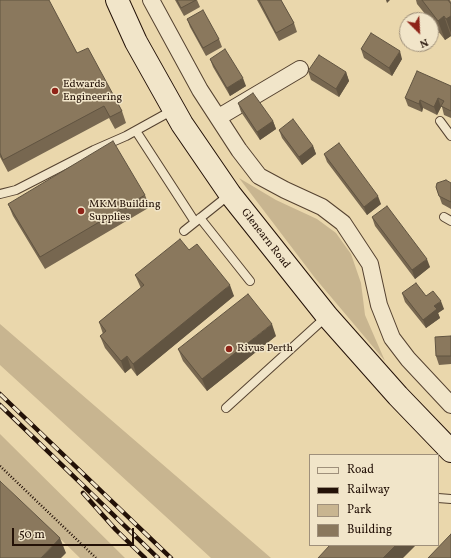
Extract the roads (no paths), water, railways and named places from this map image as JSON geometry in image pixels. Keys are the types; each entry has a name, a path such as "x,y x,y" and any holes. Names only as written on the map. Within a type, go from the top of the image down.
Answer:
{"street":[{"name":"Glenearn Road","path":"117,0 136,42 182,124 230,194 327,316 398,396 451,451"},
{"path":"151,0 200,90 219,117 239,150 259,176 322,207 342,223 370,264 379,305 392,338 408,359 451,405"},
{"path":"219,117 300,69"}],"lane":[{"path":"0,194 16,190 94,150 136,131 174,110"},
{"path":"440,121 451,136"},
{"path":"136,131 197,220 250,281"},
{"path":"184,231 230,194"},
{"path":"226,408 327,316"},
{"path":"439,498 451,499"}],"railway":[{"path":"0,394 171,558"},
{"path":"0,405 158,558"},
{"path":"83,493 116,530 145,558"}],"place":[{"name":"Edwards Engineering","path":"55,91"},
{"name":"MKM Building Supplies","path":"81,211"},
{"name":"Rivus Perth","path":"229,349"}]}
